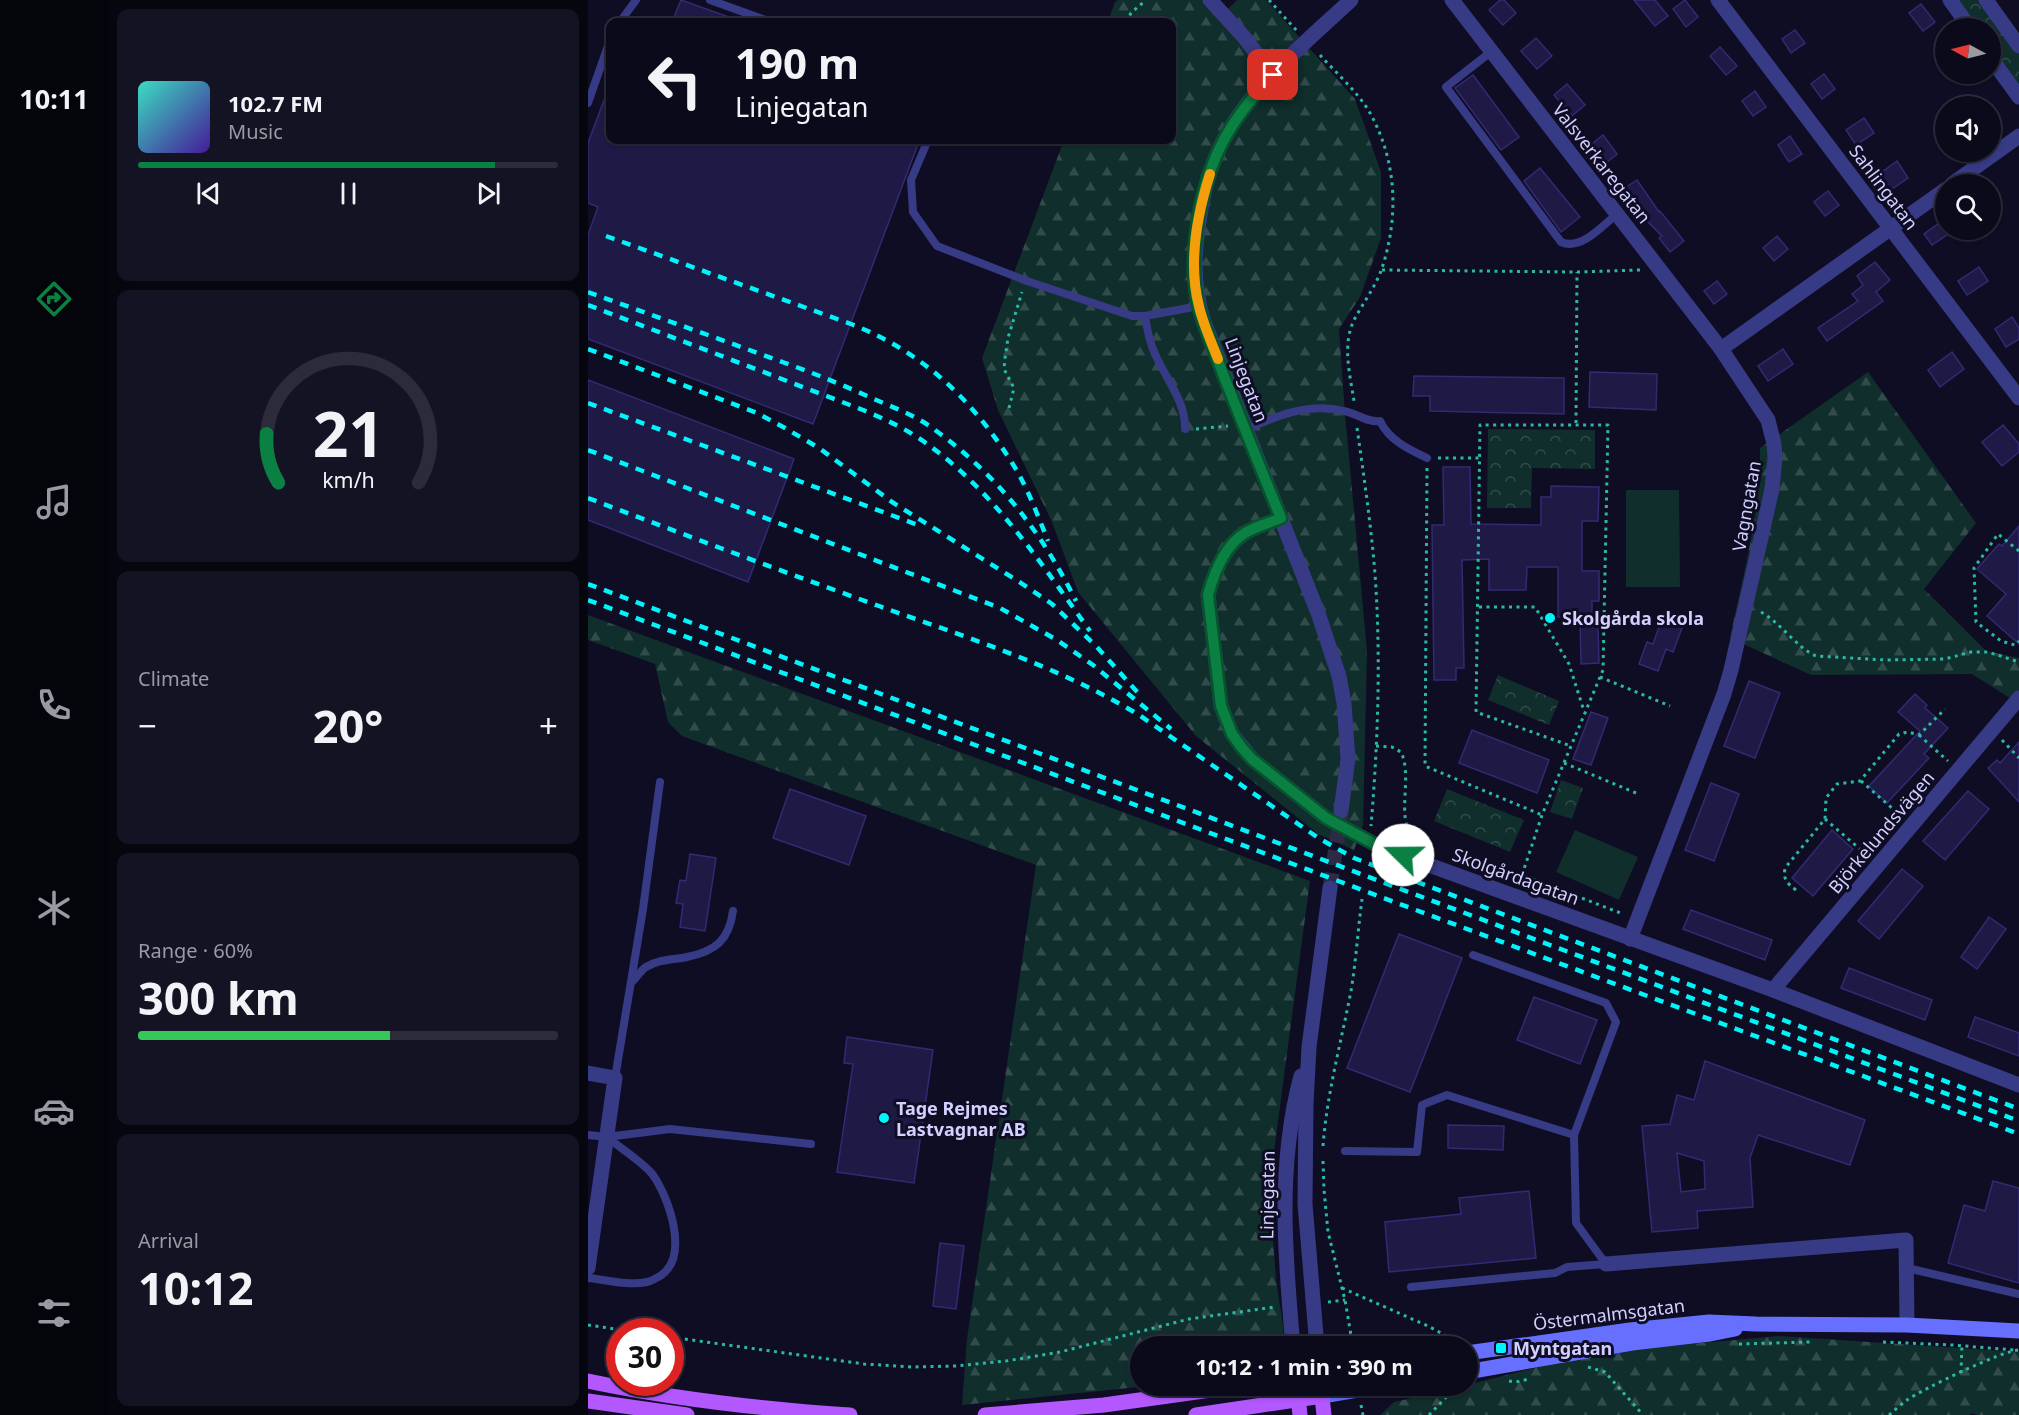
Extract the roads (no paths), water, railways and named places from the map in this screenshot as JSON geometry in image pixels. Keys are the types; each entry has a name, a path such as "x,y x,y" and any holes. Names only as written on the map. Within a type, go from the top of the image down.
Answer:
{"main road":[{"name":"Östermalmsgatan","path":"1478,1344 1708,1322 1907,1325 2019,1331"},
{"name":"Östermalmsgatan","path":"1478,1370 1632,1343 1710,1334 1756,1324"},
{"path":"588,1381 701,1401 783,1411 850,1415"},
{"path":"985,1415 1104,1405 1168,1396"},
{"path":"1322,1396 1324,1415"},
{"path":"1196,1415 1299,1400"},
{"path":"588,1401 687,1415"}],"street":[{"path":"1210,0 1244,37 1273,75"},
{"name":"Linjegatan","path":"1341,812 1347,759 1344,703 1339,676 1326,635 1199,306 1195,275 1196,247 1203,198 1225,137 1238,116 1273,75 1351,0"},
{"name":"Valsverkaregatan","path":"1452,0 1721,349"},
{"name":"Sahlingatan","path":"1718,0 2019,398"},
{"path":"1950,0 1963,18"},
{"path":"1986,0 2019,46"},
{"path":"2001,72 2019,97"},
{"path":"1966,174 2019,136"},
{"path":"1721,349 1935,197"},
{"name":"Vagngatan","path":"1630,939 1724,693 1737,648 1772,489 1775,457 1768,420 1721,349"},
{"name":"Skolgårdagatan","path":"1281,518 1244,534 1236,541 1219,564 1208,595 1221,706 1232,734 1252,759 1326,818 1382,848 1773,990 2019,1085"},
{"name":"Björkelundsvägen","path":"1773,990 2019,698"},
{"name":"Linjegatan","path":"1316,1336 1305,1204 1309,1047 1330,888"},
{"name":"Linjegatan","path":"1292,1336 1285,1242 1286,1165 1294,1101 1309,1047"},
{"path":"588,1073 615,1078 588,1268"},
{"path":"1606,1264 1906,1240 1907,1325"}],"lane":[{"path":"623,18 636,0"},
{"path":"710,0 760,18"},
{"path":"588,103 606,51"},
{"path":"1492,51 1446,87 1561,242 1568,245 1582,242 1617,214"},
{"path":"926,144 911,180 913,212 937,246 1026,281 1122,313 1145,316 1199,306"},
{"path":"1145,316 1148,336 1181,408 1185,429"},
{"path":"1245,430 1289,412 1328,409 1380,421 1394,440 1427,458"},
{"path":"615,1078 632,981 660,782"},
{"path":"632,981 645,968 667,959 687,957 714,948 730,929 733,911"},
{"path":"1473,955 1606,1003 1616,1022 1574,1135 1576,1223 1606,1264"},
{"path":"1345,1151 1417,1152 1422,1105 1448,1095 1574,1135"},
{"path":"588,1135 607,1137 670,1129 810,1144"},
{"path":"588,1278 628,1283 649,1282 663,1274 670,1265 675,1249 672,1218 662,1191 651,1173 607,1137"},
{"path":"1412,1287 1555,1273 1567,1267 1606,1264"},
{"path":"1907,1268 2019,1294"}],"tunnel":[{"path":"1330,888 1341,813"}],"railway":[{"path":"606,236 851,324 877,335 923,364 963,399 998,442 1024,484 1048,541"},
{"path":"588,292 819,376 898,409 928,425 979,466 1016,506 1048,551 1076,601"},
{"path":"588,305 863,410 917,437 944,457 991,501 1090,631"},
{"path":"588,349 757,413 819,448 892,502 1052,604 1097,647 1139,694"},
{"path":"588,403 918,525"},
{"path":"588,450 1000,608 1057,640 1093,665 1171,729"},
{"path":"588,498 979,642 1077,682 1139,715 1320,839 1354,858 2019,1109"},
{"path":"588,584 2019,1121"},
{"path":"588,600 2019,1134"}],"place":[{"name":"Skolgårda skola","path":"1550,618"},
{"name":"Tage Rejmes Lastvagnar AB","path":"884,1118"},
{"name":"Myntgatan","path":"1501,1348"}]}
